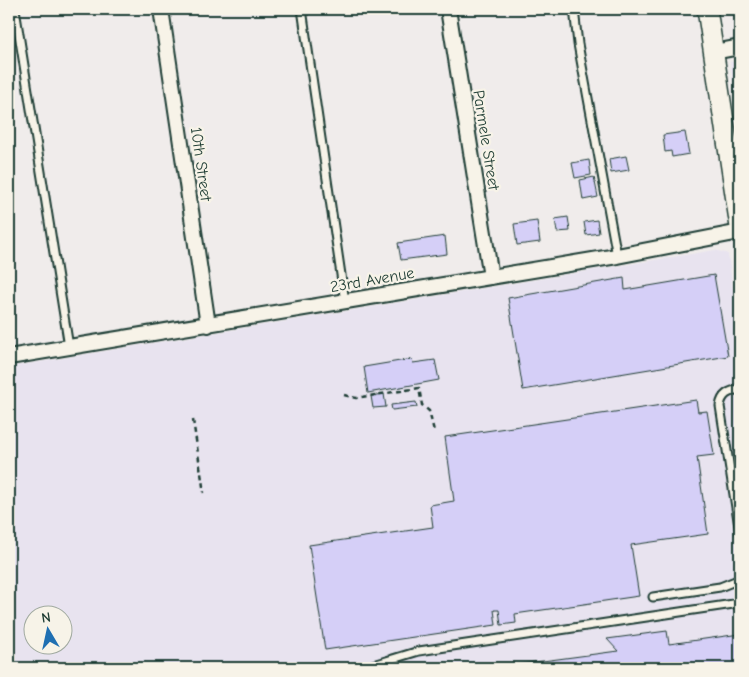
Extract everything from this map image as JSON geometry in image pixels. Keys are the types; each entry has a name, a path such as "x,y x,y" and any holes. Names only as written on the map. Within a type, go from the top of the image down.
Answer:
{"main road":[{"path":"707,9 740,227"}],"street":[{"name":"10th Street","path":"161,9 208,325"},
{"name":"Parmele Street","path":"448,9 491,277"},
{"path":"714,52 740,47"},
{"name":"23rd Avenue","path":"9,357 617,256 740,232"}],"lane":[{"path":"15,9 68,347"},
{"path":"302,9 345,302"},
{"path":"574,9 578,44 617,256"},
{"path":"740,389 726,394 722,398 720,406 740,533"},
{"path":"652,597 720,587 740,579"},
{"path":"363,668 419,652 740,603"}],"path":[{"path":"344,395 356,398 419,388 422,405 429,411 434,431"},
{"path":"193,420 204,493"}],"shaded area":[{"path":"740,61 740,128 730,62"},
{"path":"715,250 728,254 740,337 740,668 9,668 9,367"}],"building":[{"path":"685,132 689,154 672,157 671,151 665,152 663,135"},
{"path":"626,156 629,170 611,173 609,159"},
{"path":"589,160 591,175 575,178 572,163"},
{"path":"594,177 598,197 583,200 580,180"},
{"path":"568,217 570,231 557,232 555,219"},
{"path":"597,220 599,233 586,235 584,222"},
{"path":"537,221 540,242 517,245 514,224"},
{"path":"445,236 447,254 401,260 398,243"},
{"path":"714,275 728,356 523,390 508,298 624,278 625,290"},
{"path":"412,359 413,363 435,360 439,380 368,393 364,367"},
{"path":"384,394 386,407 373,408 371,396"},
{"path":"696,400 698,412 707,411 714,455 697,457 708,534 631,545 639,596 515,614 516,623 501,625 499,610 494,610 496,625 325,650 309,545 433,527 430,505 454,501 445,437"},
{"path":"416,402 417,407 392,410 391,405"},
{"path":"667,631 669,644 740,634 740,668 490,668 618,651 607,639"}]}
